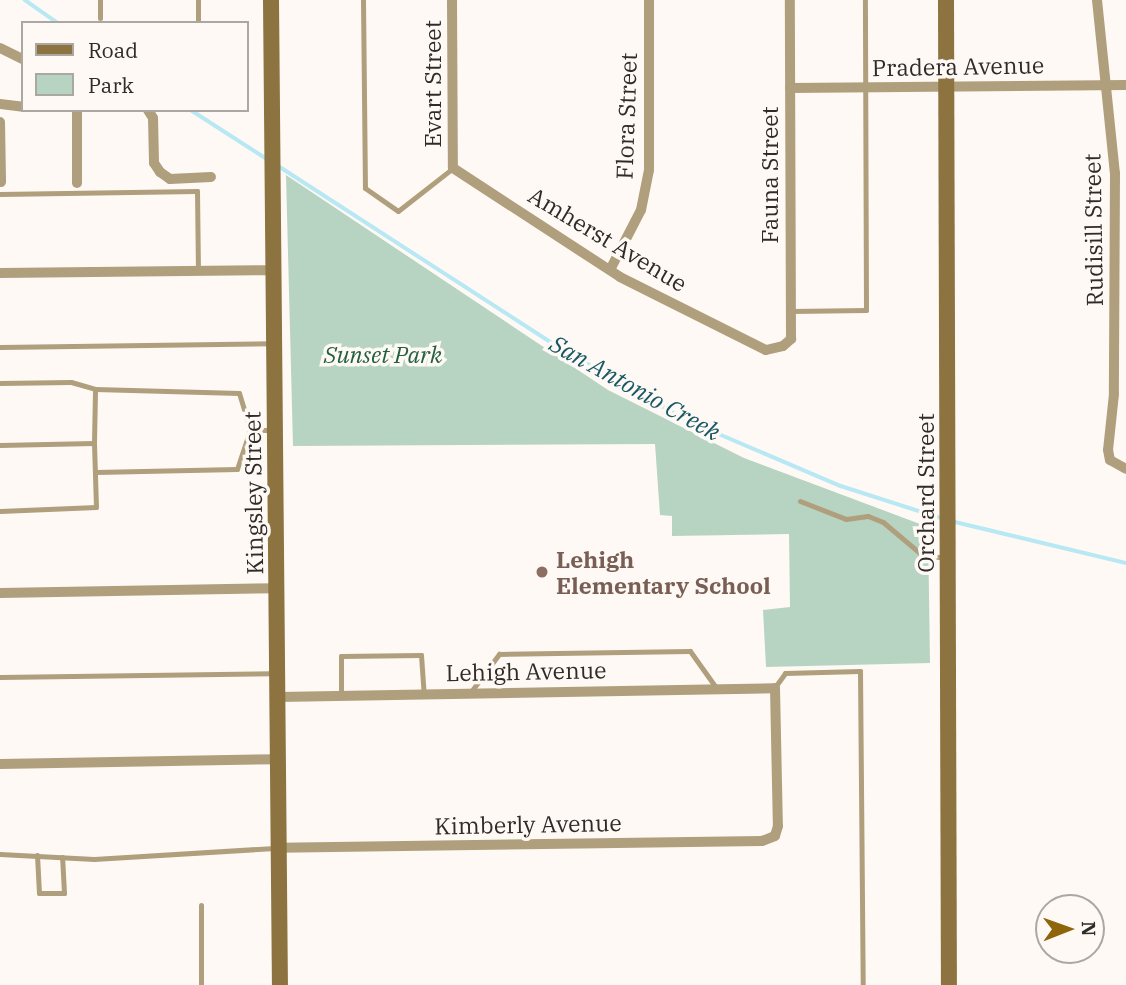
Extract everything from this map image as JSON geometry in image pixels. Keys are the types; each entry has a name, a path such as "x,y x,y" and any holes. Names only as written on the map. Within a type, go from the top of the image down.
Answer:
{"main road":[{"name":"Kingsley Street","path":"271,0 271,270 279,697 279,985"},
{"name":"Orchard Street","path":"946,0 944,87 949,509 949,985"}],"street":[{"name":"Evart Street","path":"452,0 453,168"},
{"name":"Flora Street","path":"611,268 641,211 649,170 649,0"},
{"name":"Fauna Street","path":"783,346 790,339 791,311 790,0"},
{"name":"Rudisill Street","path":"1097,0 1115,173 1110,460 1126,469"},
{"path":"0,48 21,58"},
{"name":"Pradera Avenue","path":"790,88 1126,85"},
{"path":"0,104 21,107"},
{"path":"77,112 78,183"},
{"path":"149,112 153,118 154,163 160,172 170,179 211,177"},
{"path":"0,122 1,182"},
{"name":"Amherst Avenue","path":"453,168 611,268 741,341 766,350 783,346"},
{"path":"0,273 271,270"},
{"path":"0,593 278,588"},
{"name":"Lehigh Avenue","path":"279,697 775,688"},
{"name":"Kimberly Avenue","path":"280,848 762,841 775,836 778,826 775,688"},
{"path":"0,764 279,759"}],"lane":[{"path":"100,0 100,19"},
{"path":"198,0 198,21"},
{"path":"363,0 365,188 398,211 453,168"},
{"path":"791,311 866,310 865,0"},
{"path":"0,194 197,191 198,271"},
{"path":"0,347 272,344"},
{"path":"0,383 71,382 96,390 239,393 250,430 237,469 96,472"},
{"path":"0,511 96,507 96,390"},
{"path":"250,430 274,430"},
{"path":"0,445 94,443"},
{"path":"800,501 846,519 868,516 883,522 922,555 948,558"},
{"path":"470,693 499,654 690,651 717,689"},
{"path":"341,696 341,656 421,655 424,694"},
{"path":"775,688 785,673 860,671 863,985"},
{"path":"0,677 278,673"},
{"path":"0,854 94,859 280,848"},
{"path":"37,855 39,893 64,892 62,857"},
{"path":"201,905 201,985"}],"green space":[{"name":"Sunset Park","path":"286,175 608,390 744,458 928,527 930,663 766,667 763,610 790,607 789,534 672,536 672,516 660,515 655,444 293,446"}],"waterway":[{"name":"San Antonio Creek","path":"25,0 55,21"},
{"name":"San Antonio Creek","path":"194,112 267,159"},
{"name":"San Antonio Creek","path":"277,165 560,348 686,420 841,486 944,519"},
{"name":"San Antonio Creek","path":"951,521 1126,563"}],"place":[{"name":"Lehigh Elementary School","path":"542,572"}]}
